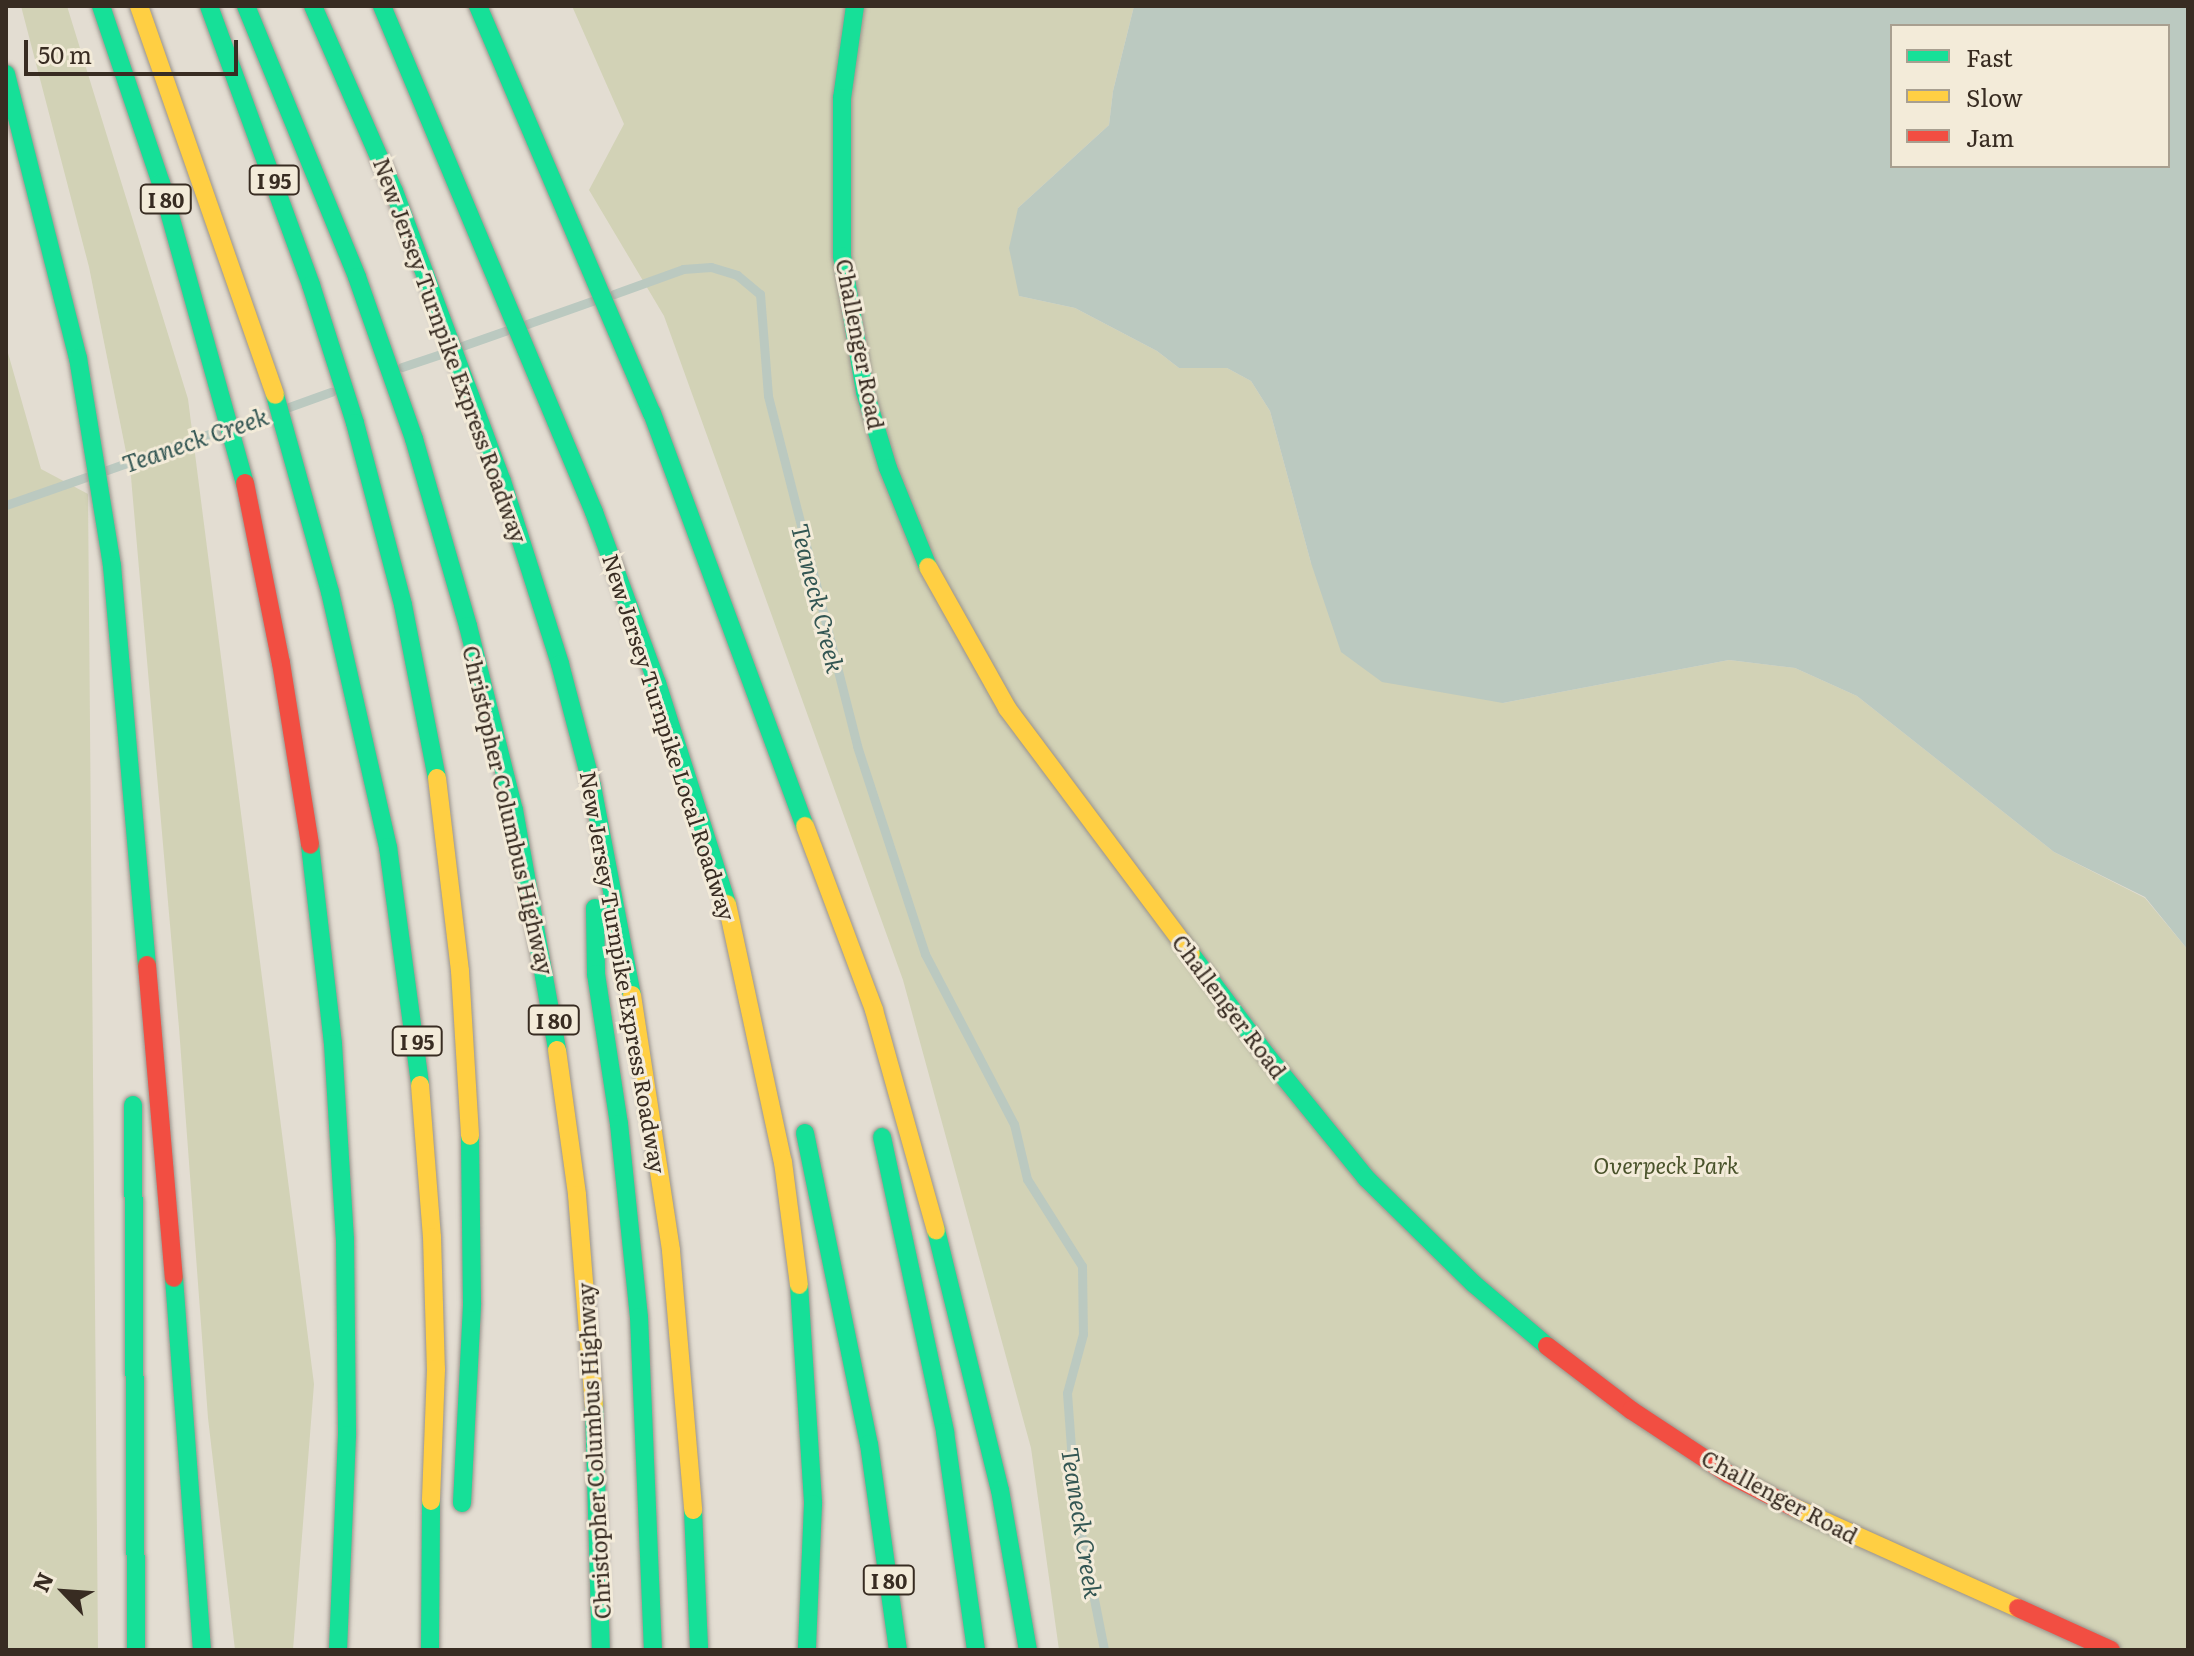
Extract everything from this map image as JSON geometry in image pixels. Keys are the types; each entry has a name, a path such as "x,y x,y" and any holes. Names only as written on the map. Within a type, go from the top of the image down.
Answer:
{"main road":[{"name":"I 80","path":"101,6 161,183 239,463 270,603 313,862 333,1044 345,1239 348,1370 338,1650"},
{"name":"I 95","path":"139,6 270,378 330,592 378,795 399,912 417,1042 435,1316 430,1650"},
{"name":"I 95","path":"209,6 271,172 355,423 417,669 439,787 466,1036 473,1236 461,1522"},
{"name":"Christopher Columbus Highway","path":"246,6 305,147 403,406 468,626 499,750 551,1002 571,1142 589,1322 597,1451 601,1650"},
{"name":"New Jersey Turnpike Express Roadway","path":"313,6 394,191 467,383 539,594 592,786 643,1053 673,1264 690,1448 699,1650"},
{"name":"New Jersey Turnpike Local Roadway","path":"382,6 534,364 657,683 733,923 783,1162 803,1321 813,1504 807,1650"},
{"path":"478,6 618,331 720,592 791,794 826,875 860,970 918,1159 986,1425 1028,1650"},
{"name":"Challenger Road","path":"855,6 842,98 842,256 865,392 888,468 918,548 1007,708 1267,1056 1366,1178 1474,1284 1526,1330 1631,1410 1728,1474 1828,1524 2111,1650"},
{"path":"6,74 60,277 104,509 123,678 202,1650"},
{"name":"I 80","path":"592,786 596,974 627,1189 644,1383 653,1650"},
{"path":"791,794 809,879 836,964"},
{"path":"134,1051 140,915"},
{"path":"733,923 776,1041"},
{"path":"133,1081 136,1650"},
{"name":"I 80","path":"800,1113 869,1444 898,1650"},
{"path":"878,1119 945,1432 966,1561 976,1650"}],"green space":[{"path":"21,6 67,6 188,399 314,1384 293,1650 235,1650 208,1418 179,1028 131,477 89,267"},
{"name":"Overpeck Park","path":"572,6 1134,6 1113,91 1109,125 1018,208 1019,296 1075,308 1157,351 1179,368 1227,368 1251,381 1270,411 1311,563 1503,703 1729,660 1795,668 1857,696 2054,852 2145,898 2188,950 2188,1650 1059,1650 1031,1448 903,980 664,316 589,190 624,124"},
{"path":"6,346 41,469 88,494 98,1650 6,1650"}],"shaded area":[{"path":"1134,6 2188,6 2188,950 2145,897 2054,852 1857,696 1795,668 1729,660 1503,703 1382,682 1341,652 1311,563 1270,411 1251,381 1227,368 1179,368 1157,351 1075,308 1019,296 1009,248 1018,208 1109,125 1113,91"}],"waterway":[{"name":"Teaneck Creek","path":"614,294 683,269 711,267 737,275 760,294 768,396 857,746 925,954 1014,1124 1027,1179 1082,1266 1083,1334 1067,1393 1075,1503 1104,1650"},
{"name":"Teaneck Creek","path":"527,324 592,301"},
{"name":"Teaneck Creek","path":"462,346 505,331"},
{"name":"Teaneck Creek","path":"402,367 441,354"},
{"name":"Teaneck Creek","path":"289,407 331,392"},
{"name":"Teaneck Creek","path":"107,470 218,431"},
{"name":"Teaneck Creek","path":"6,505 86,477"}],"traffic: fast":[{"path":"101,6 161,183 245,483"},
{"path":"209,6 311,285 355,423 403,605 437,778"},
{"path":"246,6 357,277 414,439 468,626 514,810 557,1050"},
{"path":"313,6 394,191 502,481 560,664 592,786 632,995"},
{"path":"382,6 594,512 657,683 727,904"},
{"path":"478,6 652,413 805,826"},
{"path":"855,6 842,98 842,256 865,392 888,468 928,567"},
{"path":"6,74 78,358 112,566 147,965"},
{"path":"275,395 330,592 388,847 420,1085"},
{"path":"310,845 333,1044 345,1239 347,1435 338,1650"},
{"path":"595,908 596,974 619,1124 639,1317 653,1650"},
{"path":"1191,954 1267,1056 1366,1178 1474,1284 1547,1346"},
{"path":"133,1105 136,1650"},
{"path":"805,1133 869,1444 898,1650"},
{"path":"462,1503 472,1303 470,1136"},
{"path":"882,1137 945,1432 976,1650"},
{"path":"936,1230 1000,1490 1028,1650"},
{"path":"174,1278 202,1650"},
{"path":"799,1285 813,1504 807,1650"},
{"path":"594,1405 601,1650"},
{"path":"430,1650 431,1501"},
{"path":"693,1510 699,1650"}],"traffic: slow":[{"path":"139,6 275,395"},
{"path":"928,567 1007,708 1191,954"},
{"path":"437,778 460,971 470,1136"},
{"path":"805,826 874,1010 936,1230"},
{"path":"727,904 783,1162 799,1285"},
{"path":"632,995 671,1251 693,1510"},
{"path":"557,1050 577,1195 594,1405"},
{"path":"420,1085 432,1237 436,1369 431,1501"},
{"path":"1795,1508 2018,1608"}],"traffic: jam":[{"path":"245,483 281,663 310,845"},
{"path":"147,965 174,1278"},
{"path":"1547,1346 1631,1410 1728,1474 1795,1508"},
{"path":"2018,1608 2111,1650"}]}
